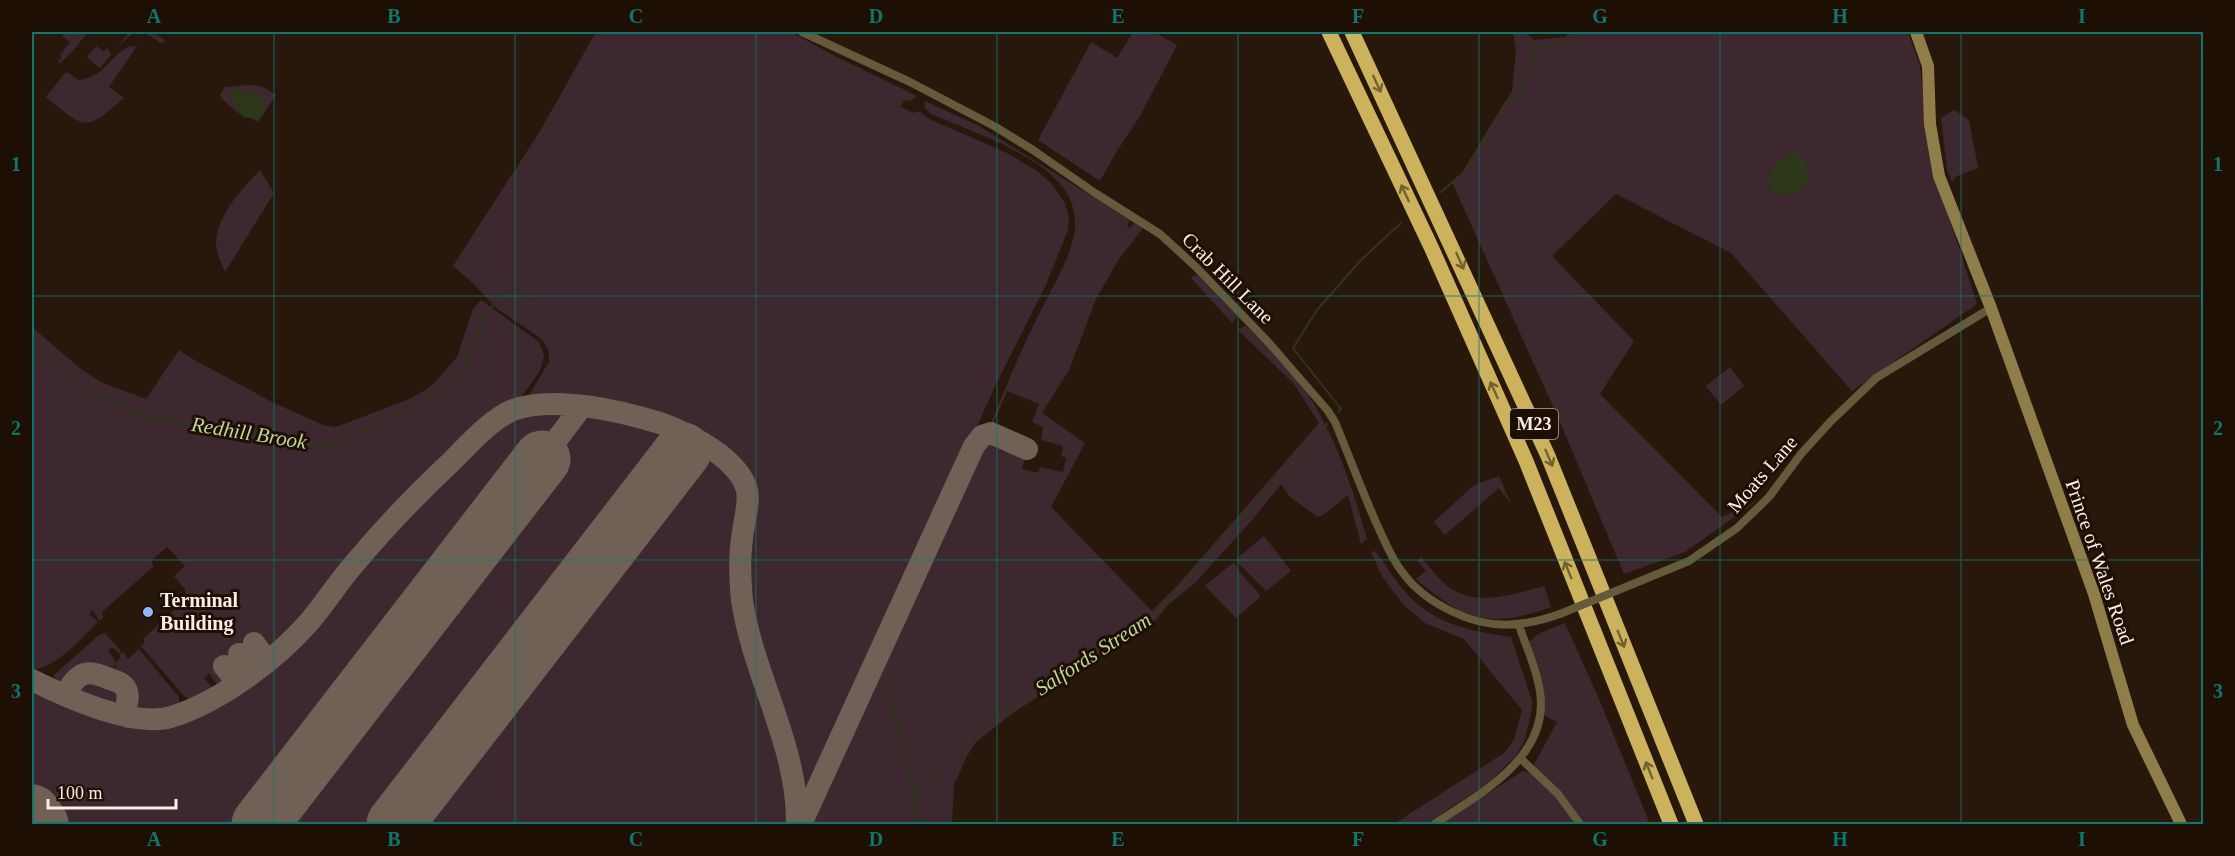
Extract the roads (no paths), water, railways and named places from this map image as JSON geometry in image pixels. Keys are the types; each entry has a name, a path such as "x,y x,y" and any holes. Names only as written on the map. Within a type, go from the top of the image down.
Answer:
{"highway":[{"name":"M23","path":"1329,32 1432,249 1526,461 1671,825"},
{"name":"M23","path":"1352,32 1548,456 1696,825"}],"street":[{"name":"Crab Hill Lane","path":"802,32 904,79 994,126 1160,234 1196,267 1270,344 1328,411 1391,555 1411,583 1430,600 1463,617 1492,625 1519,625 1534,622"},
{"name":"Prince of Wales Road","path":"1916,32 1928,66 1930,124 1939,176 1991,308 2094,594 2133,725 2181,825"},
{"name":"Moats Lane","path":"1534,622 1560,614 1689,561 1737,528 1769,497 1801,454 1831,421 1876,378 1991,308"},
{"path":"1434,825 1506,772 1520,758 1534,737 1541,702 1535,670 1519,625"},
{"path":"1520,758 1558,794 1580,825"}],"waterway":[{"name":"Salfords Stream","path":"1441,192 1463,173 1506,102 1521,88 1527,68 1535,62 1533,48 1557,46 1567,41 1575,32"},
{"name":"Salfords Stream","path":"1338,412 1341,409 1293,348 1317,310 1360,261 1401,223"},
{"name":"Redhill Brook","path":"32,344 78,385 150,417 277,442 326,445 345,439 452,386 465,369 487,312 498,300 508,295 529,302"},
{"name":"Salfords Stream","path":"916,794 945,759 974,733 1155,615 1327,424"},
{"name":"Redhill Brook","path":"884,677 916,794 917,824"},
{"name":"Redhill Brook","path":"991,706 999,715"}],"place":[{"name":"Terminal Building","path":"148,612"}]}
